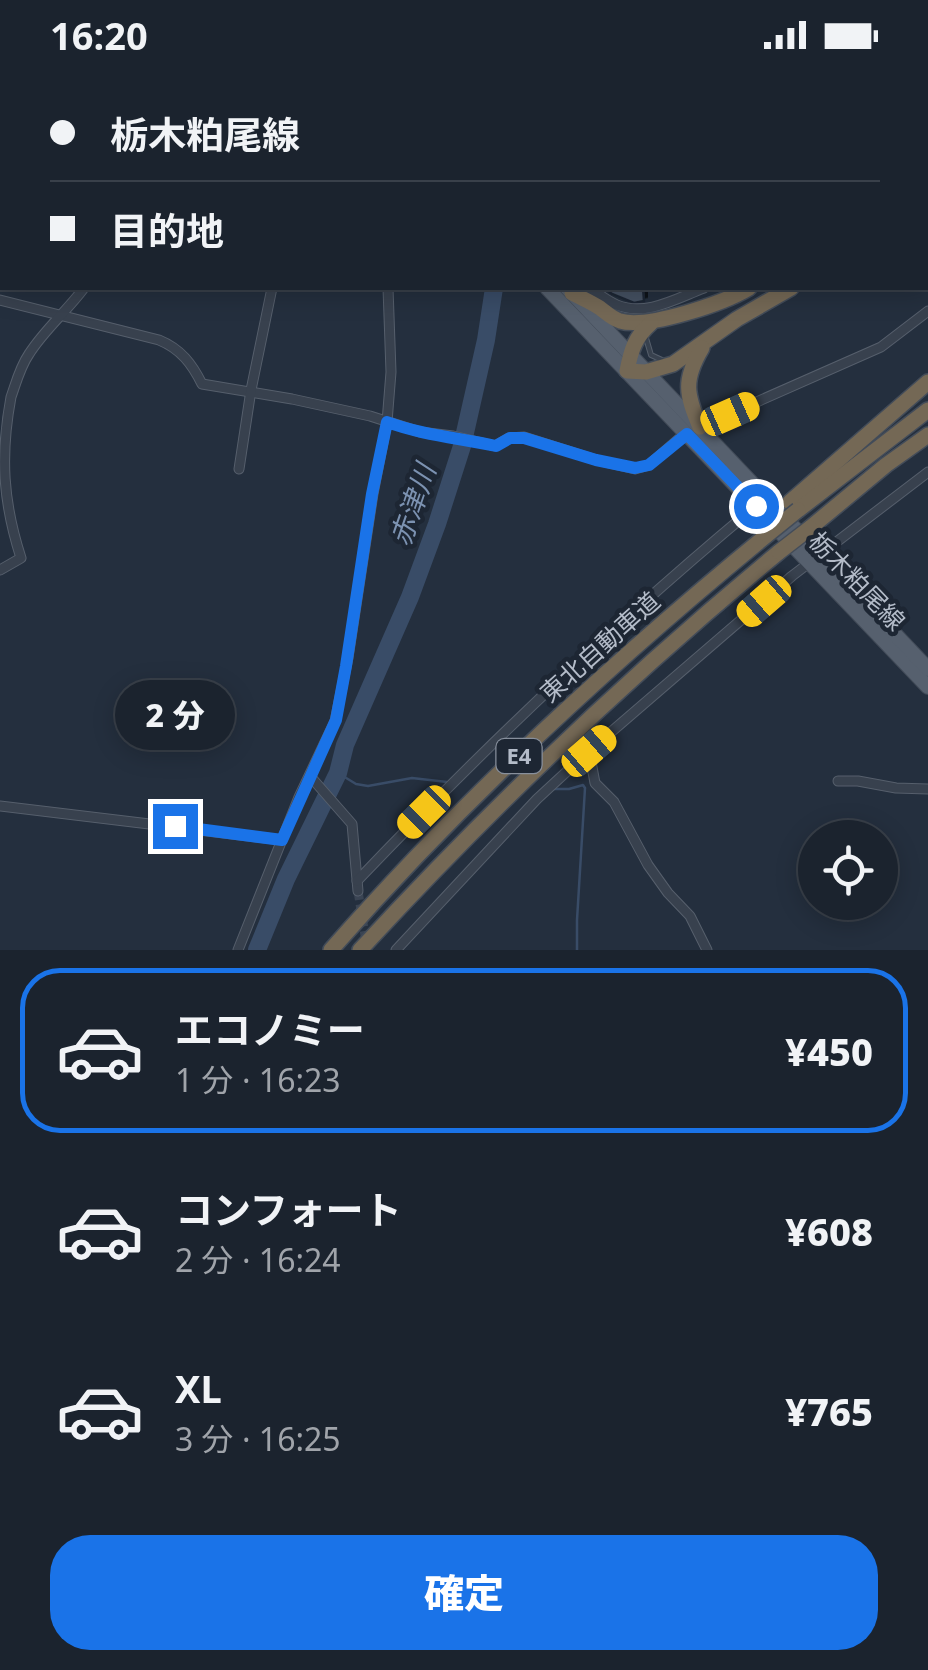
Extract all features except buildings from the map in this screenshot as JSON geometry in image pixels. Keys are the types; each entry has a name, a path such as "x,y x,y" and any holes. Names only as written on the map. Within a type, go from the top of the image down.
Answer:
{"highway":[{"path":"569,290 620,321 636,324 733,298 746,290"},
{"path":"651,322 632,344 629,362 646,372 661,370 682,358 788,290"},
{"path":"694,430 689,379 707,340"},
{"path":"794,506 928,382"},
{"name":"東北自動車道","path":"331,950 558,717 794,506 928,410"},
{"name":"東北自動車道","path":"360,950 427,877 654,658 779,552 928,435"}],"main road":[{"name":"栃木粕尾線","path":"549,290 629,362"},
{"name":"栃木粕尾線","path":"569,290 629,362 928,687"},
{"name":"栃木粕尾線","path":"646,372 756,506 928,668"}],"street":[{"path":"0,570 21,558 2,481 0,444 4,418 28,354 82,290"},
{"path":"239,468 272,290"},
{"path":"238,950 336,720 387,422 391,372 388,290"},
{"path":"591,290 616,305 638,311 699,290"},
{"path":"0,300 160,340 174,346 193,365 202,384 215,388 251,390 370,416 420,432 496,446 510,438 524,438 608,464 635,468 649,465 694,430 881,347 928,311"},
{"path":"396,950 537,799 589,751 814,560 928,472"},
{"path":"310,776 352,824 357,886 498,738 675,573 756,506"},
{"path":"589,751 595,783 614,802 648,865 690,916 707,950"},
{"path":"838,781 928,789"},
{"path":"0,806 282,840"}],"lane":[{"path":"651,322 646,339 651,354 667,362 682,358"}],"waterway":[{"name":"赤津川","path":"257,950 286,879 338,773 345,745 410,597 437,524 462,446 494,290"},
{"path":"338,773 368,786 412,778 447,782"},
{"path":"554,789 583,785 585,788 577,950"}],"tunnel":[{"path":"358,891 366,942"}],"route":[{"path":"175,826 282,840 336,720 387,422 496,446 510,438 524,438 635,468 649,465 687,434 756,506"}]}
